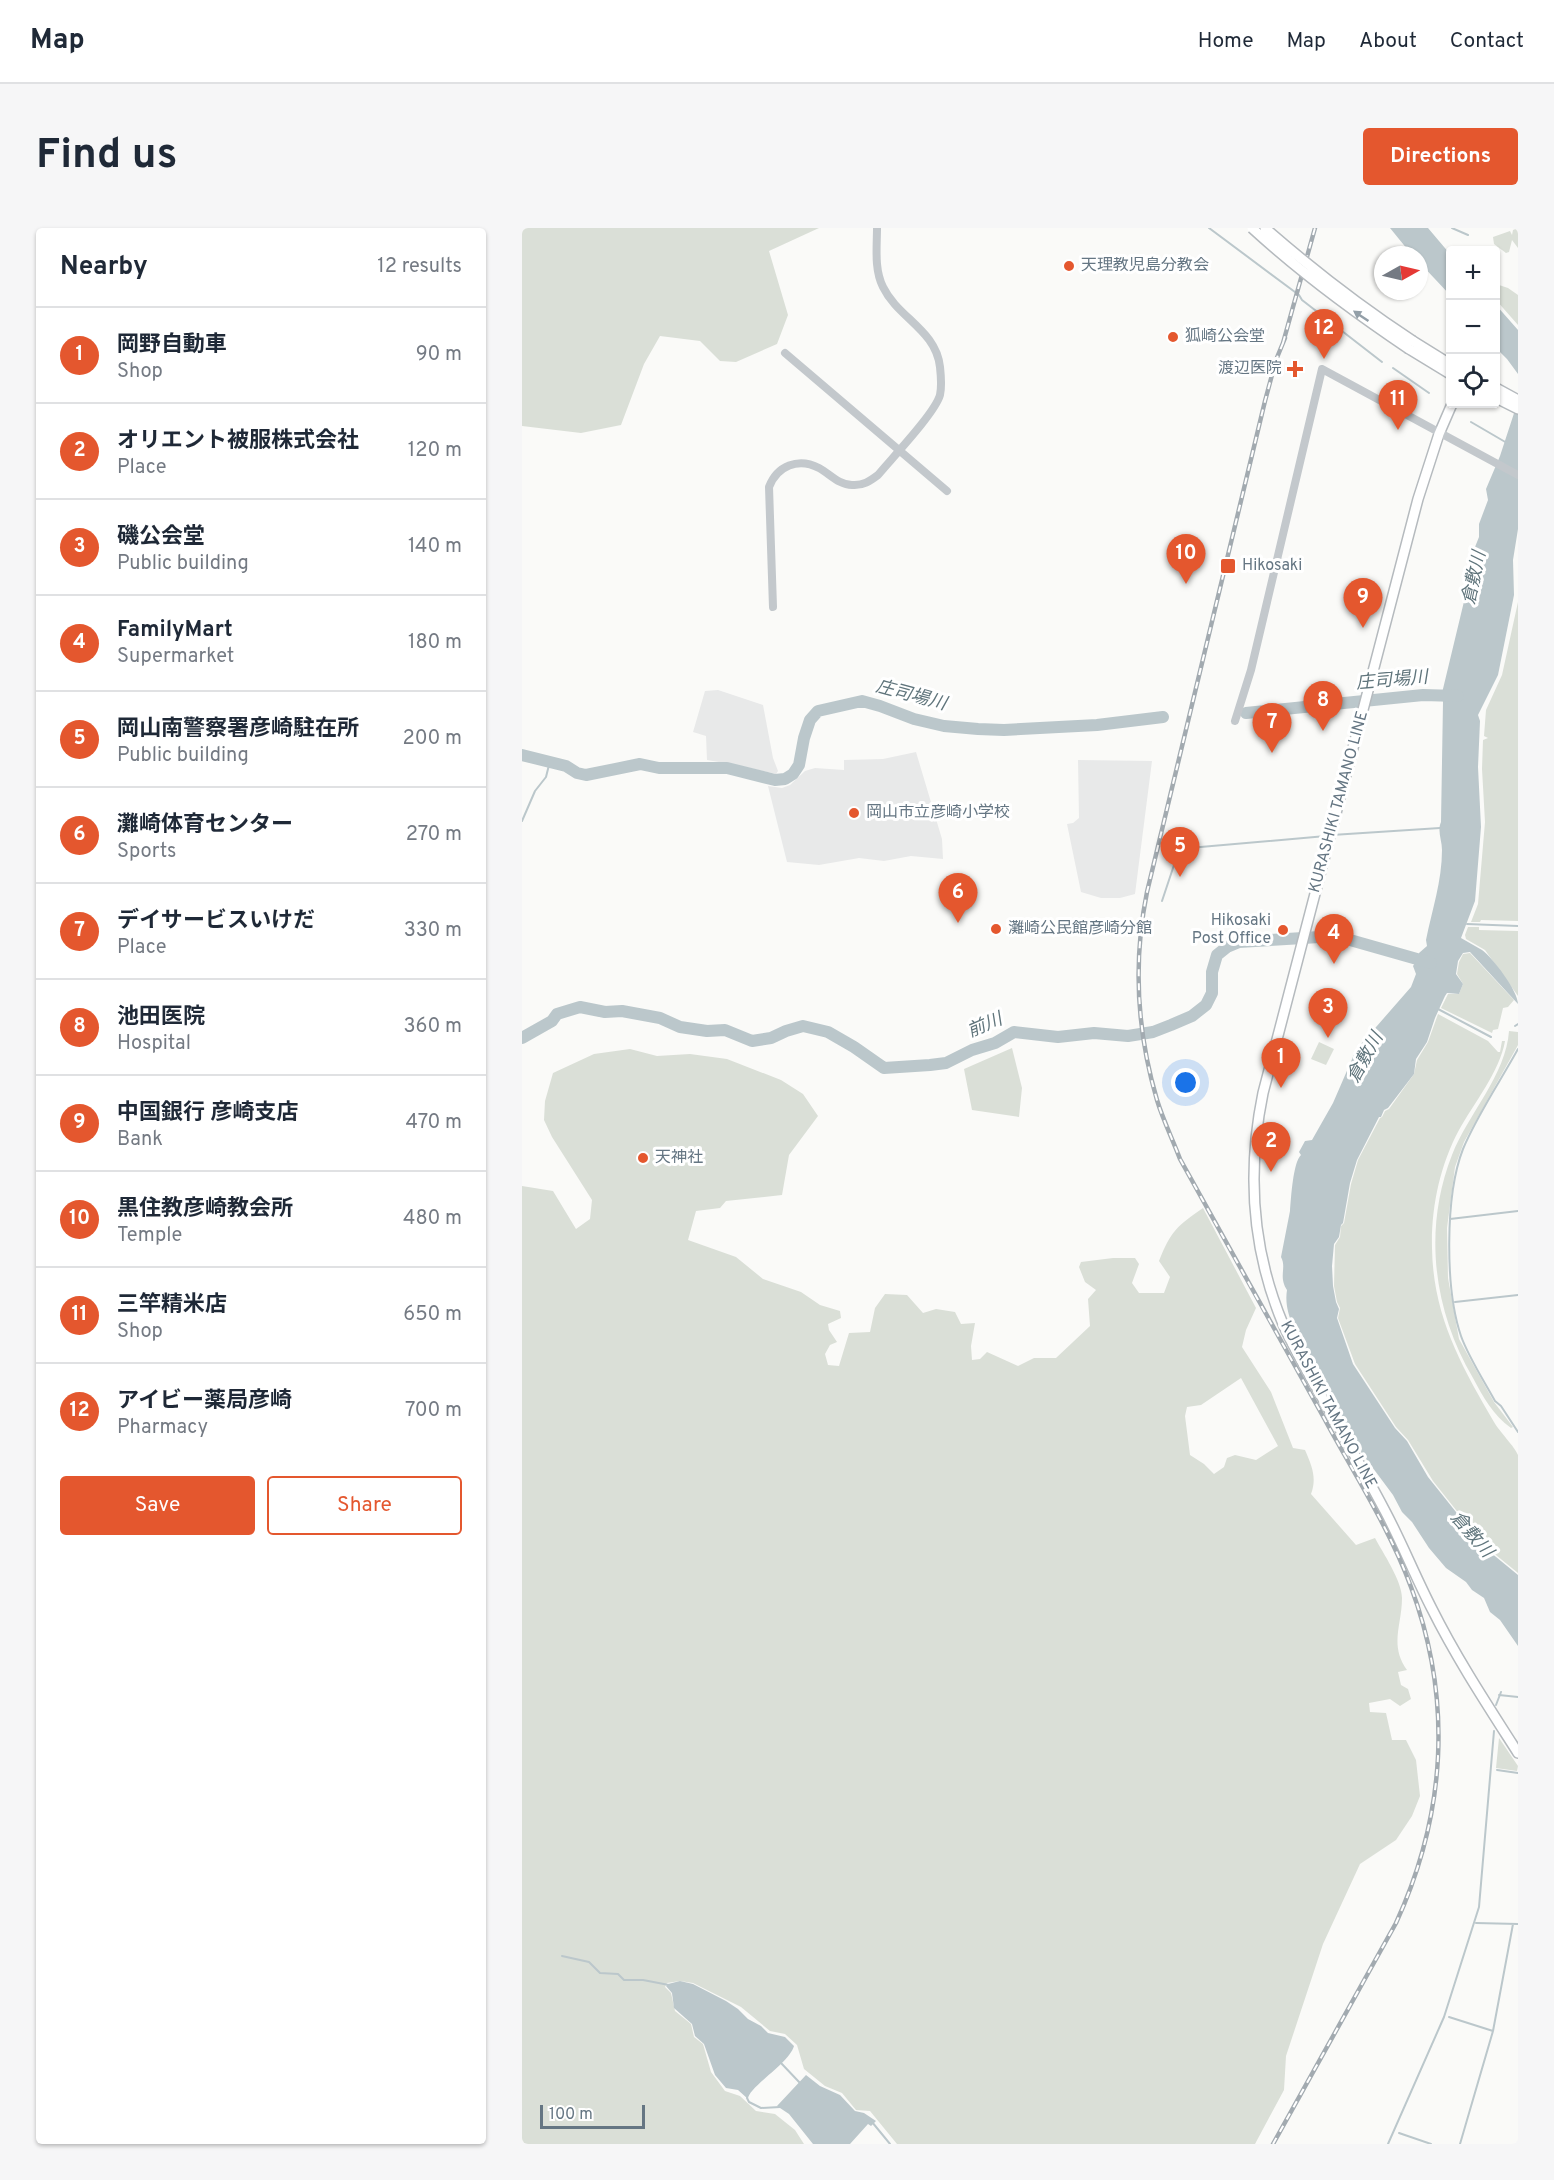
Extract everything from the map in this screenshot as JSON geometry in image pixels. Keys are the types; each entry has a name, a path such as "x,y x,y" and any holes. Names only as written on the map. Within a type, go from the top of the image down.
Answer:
{"main road":[{"path":"1252,228 1351,310 1411,345 1446,362"},
{"path":"1265,228 1357,303 1446,371"},
{"path":"1500,390 1518,399"},
{"path":"1500,400 1518,409"},
{"name":"KURASHIKI TAMANO LINE","path":"1450,408 1439,434 1418,499 1256,1125 1253,1154 1254,1210 1264,1268 1291,1342 1386,1512 1454,1650 1518,1753"}],"street":[{"path":"773,608 769,487 773,477 791,464 802,464 820,469 839,482 858,485 867,483 878,475 899,450 932,409 939,396 942,379 940,362 934,346 927,335 894,304 881,284 876,264 877,228"},
{"path":"785,353 947,491"},
{"path":"1236,721 1251,670 1322,369 1518,475"}],"shaded area":[{"path":"522,228 819,228 769,251 788,315 777,344 736,362 720,361 700,341 660,336 644,364 621,425 581,433 522,426"},
{"path":"1518,228 1518,248 1512,240 1509,252 1506,253 1500,246 1494,244 1493,237 1510,231 1512,235 1513,230"},
{"path":"1500,285 1518,295 1518,325 1500,305"},
{"path":"1518,602 1518,921 1471,922 1478,904 1485,822 1482,769 1483,740 1488,738 1484,736 1486,710 1502,675"},
{"path":"718,690 763,705 773,758 778,771 776,774 707,760 706,736 693,732 705,691"},
{"name":"岡山市立彦崎小学校","path":"916,752 942,839 943,859 911,856 884,861 859,858 819,865 787,862 768,786 782,788 790,785 805,771 815,768 844,770 844,760 883,759"},
{"path":"1078,760 1152,761 1135,894 1120,898 1101,898 1081,892 1067,824 1079,818"},
{"path":"1468,927 1479,927 1479,930 1518,931 1518,996 1485,950 1466,939"},
{"path":"1470,953 1514,1000 1508,1007 1503,1008 1498,1029 1493,1030 1492,1033 1441,1008 1448,994 1459,994 1463,984 1457,974 1459,962 1463,954"},
{"path":"1438,1014 1488,1041 1498,1052 1500,1052 1502,1041 1505,1041 1498,1064 1452,1143 1435,1202 1432,1248 1437,1296 1451,1339 1494,1422 1518,1455 1518,1573 1491,1551 1433,1481 1408,1440 1396,1427 1355,1364 1338,1318 1340,1308 1334,1286 1335,1245 1344,1223 1358,1160 1380,1118 1414,1074 1417,1060 1428,1042"},
{"path":"1509,1031 1518,1032 1518,1045 1464,1142 1455,1167 1447,1228 1448,1278 1459,1339 1494,1402 1513,1427 1511,1428 1489,1405 1459,1352 1441,1297 1435,1240 1437,1212 1452,1155 1494,1079 1506,1047"},
{"path":"1319,1042 1334,1049 1326,1065 1311,1059"},
{"path":"1012,1048 1022,1088 1019,1117 972,1110 964,1069"},
{"path":"630,1049 657,1056 690,1054 727,1059 781,1080 803,1094 818,1116 789,1155 782,1195 726,1201 720,1208 696,1211 688,1240 736,1257 763,1279 801,1292 820,1305 840,1311 841,1318 828,1324 837,1342 830,1345 825,1354 828,1365 839,1366 849,1333 870,1332 875,1308 885,1294 907,1295 923,1313 936,1309 955,1312 961,1324 975,1323 971,1346 972,1360 980,1359 987,1352 1018,1366 1034,1358 1056,1358 1090,1326 1088,1299 1096,1290 1085,1282 1079,1267 1081,1262 1135,1258 1139,1264 1132,1283 1139,1293 1164,1293 1170,1277 1159,1261 1163,1251 1176,1230 1203,1208 1256,1308 1246,1330 1242,1347 1271,1392 1293,1448 1305,1450 1313,1472 1314,1483 1311,1494 1356,1545 1375,1538 1399,1584 1402,1598 1398,1643 1402,1661 1407,1670 1398,1672 1401,1685 1408,1689 1411,1699 1400,1706 1390,1699 1369,1703 1370,1712 1386,1713 1392,1740 1406,1740 1416,1760 1420,1796 1412,1816 1396,1840 1360,1864 1323,1944 1286,2056 1284,2090 1255,2144 897,2144 870,2111 856,2110 842,2093 825,2086 804,2069 797,2045 785,2034 770,2031 741,2007 693,1983 680,1981 667,1983 665,1987 671,1993 675,2011 691,2024 694,2037 703,2044 711,2072 725,2091 740,2096 756,2111 775,2114 795,2130 804,2144 522,2144 522,1186 553,1191 576,1229 590,1219 592,1200 552,1137 544,1120 545,1101 553,1073 594,1054","holes":["1241,1378 1278,1446 1256,1460 1235,1455 1227,1458 1224,1467 1214,1474 1190,1455 1185,1416 1187,1407 1201,1405"]},
{"path":"1499,1738 1518,1766 1517,1771 1496,1768"}],"water":[{"path":"1390,228 1428,228 1446,249 1446,291 1428,272 1428,246 1405,246"},
{"path":"1500,310 1518,330 1518,374 1500,352"},
{"name":"倉敷川","path":"1518,401 1518,529 1513,560 1514,595 1498,675 1478,715 1480,721 1478,767 1481,827 1475,901 1461,938 1482,950 1492,960 1510,983 1518,1004 1470,952 1463,953 1458,961 1456,974 1463,984 1459,994 1447,993 1445,996 1427,1042 1416,1059 1414,1074 1379,1117 1357,1160 1350,1183 1343,1223 1339,1237 1334,1244 1332,1266 1333,1286 1339,1309 1337,1318 1353,1364 1395,1428 1407,1441 1428,1477 1490,1552 1518,1575 1518,1646 1500,1620 1490,1612 1484,1598 1446,1568 1429,1548 1361,1452 1362,1448 1355,1443 1291,1322 1287,1308 1287,1290 1283,1280 1281,1257 1290,1211 1294,1173 1301,1155 1299,1152 1305,1141 1312,1140 1333,1103 1356,1050 1411,987 1416,974 1413,966 1419,953 1427,946 1426,940 1442,862 1439,829 1441,822 1442,693 1473,564 1472,559 1468,557 1469,553 1473,552 1479,537 1479,524 1488,500 1486,489 1500,456"},
{"path":"680,1981 693,1984 726,2001 768,2033 785,2037 794,2046 785,2060 754,2088 748,2099 738,2090 726,2088 715,2075 704,2044 695,2036 692,2024 674,2008 672,1993 666,1986"},
{"path":"806,2075 820,2086 840,2095 855,2111 864,2113 876,2121 871,2126 868,2124 850,2144 813,2144 789,2114 777,2106"}],"waterway":[{"path":"1209,228 1299,295 1302,300 1382,362"},
{"path":"1452,228 1468,235"},
{"path":"1393,368 1429,393"},
{"path":"1471,422 1507,443"},
{"name":"庄司場川","path":"1246,713 1423,695 1458,696"},
{"name":"庄司場川","path":"522,755 566,766 577,773 586,775 640,764 659,768 727,768 775,780 785,779 793,774 799,765 810,720 818,711 862,701 914,719 944,726 978,729 1004,730 1097,725 1163,717"},
{"path":"522,821 535,791 546,777 550,761"},
{"path":"1332,835 1440,828"},
{"path":"1189,848 1326,836"},
{"path":"1162,901 1176,859 1175,851 1180,849"},
{"path":"1467,924 1518,926"},
{"name":"前川","path":"522,1038 552,1021 557,1014 580,1007 660,1018 680,1027 707,1031 725,1030 752,1041 771,1038 803,1026 828,1032 884,1068 930,1065 946,1063 972,1050 995,1043 1014,1032 1058,1037 1094,1033 1128,1036 1153,1032 1171,1025 1192,1016 1206,1005 1212,993 1212,972 1217,955 1227,947 1239,942 1336,936 1431,963"},
{"path":"1438,1009 1491,1037"},
{"path":"1518,1049 1463,1149 1453,1191 1449,1242 1452,1293 1461,1336 1495,1401 1501,1406 1518,1432"},
{"path":"1450,1219 1518,1211"},
{"path":"1455,1302 1518,1295"},
{"path":"1496,1705 1501,1692"},
{"path":"1499,1695 1518,1697"},
{"path":"1388,2144 1444,2017 1479,1907 1494,1731"},
{"path":"1497,1770 1518,1773"},
{"path":"1476,1923 1518,1924"},
{"path":"1460,2144 1493,2031 1513,1924"},
{"path":"562,1956 589,1962 600,1973 618,1974 624,1980 643,1980 669,1985"},
{"path":"1449,2017 1493,2031"},
{"path":"781,2063 800,2083"},
{"path":"747,2098 749,2102 761,2108 780,2107"},
{"path":"872,2122 890,2144"},
{"path":"1399,2133 1431,2144"}],"railway":[{"path":"1283,343 1315,228"},
{"path":"1273,2144 1396,1923 1413,1882 1425,1840 1434,1799 1438,1756 1438,1714 1433,1672 1424,1629 1411,1587 1393,1544 1370,1501 1180,1159 1157,1100 1141,1022 1140,944 1147,892 1265,401 1276,360 1285,338"}],"place":[{"name":"天理教児島分教会","path":"1069,266"},
{"name":"狐崎公会堂","path":"1173,337"},
{"name":"アイビー薬局彦崎","path":"1324,359"},
{"name":"渡辺医院","path":"1295,369"},
{"name":"三竿精米店","path":"1398,430"},
{"name":"Hikosaki","path":"1228,566"},
{"name":"黒住教彦崎教会所","path":"1186,584"},
{"name":"中国銀行 彦崎支店","path":"1363,628"},
{"name":"池田医院","path":"1323,731"},
{"name":"デイサービスいけだ","path":"1272,753"},
{"name":"岡山市立彦崎小学校","path":"854,813"},
{"name":"岡山南警察署彦崎駐在所","path":"1180,877"},
{"name":"灘崎体育センター","path":"958,923"},
{"name":"灘崎公民館彦崎分館","path":"996,929"},
{"name":"Hikosaki Post Office","path":"1283,930"},
{"name":"FamilyMart","path":"1334,964"},
{"name":"磯公会堂","path":"1328,1038"},
{"name":"岡野自動車","path":"1281,1088"},
{"name":"天神社","path":"643,1158"},
{"name":"オリエント被服株式会社","path":"1271,1172"}]}
